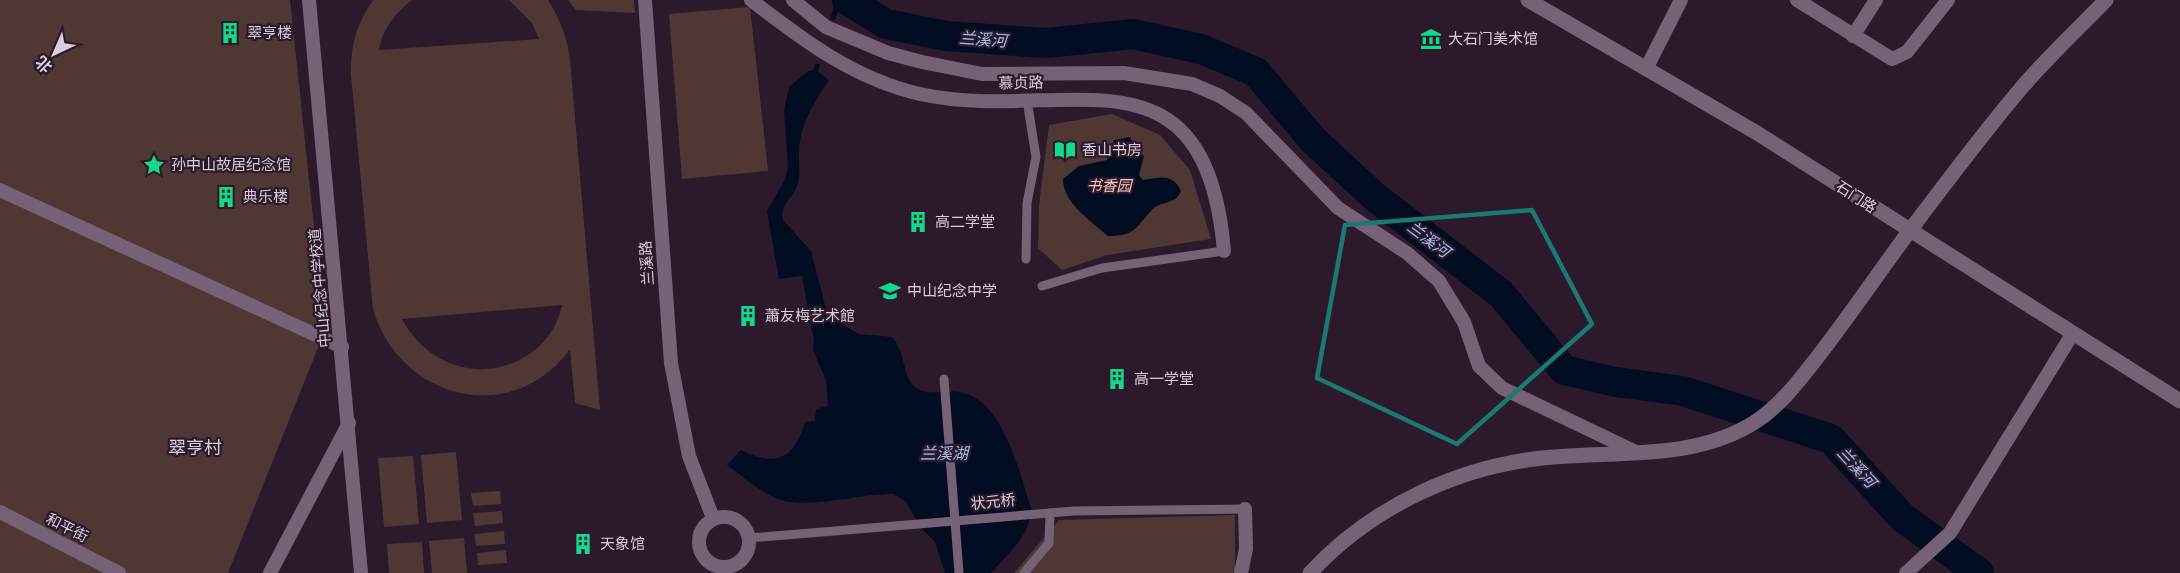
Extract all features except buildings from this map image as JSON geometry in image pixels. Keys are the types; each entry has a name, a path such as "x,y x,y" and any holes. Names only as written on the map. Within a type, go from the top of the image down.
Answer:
{"street":[{"name":"中山纪念中学校道","path":"309,0 361,573"},
{"name":"兰溪路","path":"645,0 671,363 689,456 713,518"},
{"name":"慕贞路","path":"751,0 831,59 890,86 947,99 1094,99 1128,103 1145,108 1176,128 1201,158 1210,175 1220,212 1224,250"},
{"path":"793,0 826,27 888,52 921,62 982,74 1124,73 1192,84 1220,96 1246,113 1338,208 1407,253 1439,281 1464,322 1479,366 1502,388 1638,453"},
{"name":"石门路","path":"1528,0 1757,133 1909,232 2180,401"},
{"path":"1646,69 1681,0"},
{"path":"1797,0 1892,59 1907,52 1948,0"},
{"path":"1853,36 1876,0"},
{"path":"1310,573 1360,527 1401,503 1453,479 1517,461 1638,453 1693,446 1736,432 1774,408 1791,391 1909,232 2023,86 2106,0"},
{"path":"1026,100 1036,157 1027,203 1026,259"},
{"path":"0,190 342,347"},
{"path":"1042,286 1102,268 1224,250"},
{"path":"1910,569 1950,533 2073,333"},
{"name":"状元桥","path":"944,381 959,573"},
{"path":"270,573 349,423"},
{"path":"1241,573 1246,549 1245,509"},
{"name":"状元桥","path":"749,538 1035,513 1245,509"},
{"name":"和平街","path":"0,512 119,573"},
{"path":"1024,573 1049,543 1050,513"},
{"path":"713,518 736,519 747,531 749,538 746,554 735,565 709,569 700,553 698,537 701,529 713,518"}],"highlighted area":[{"path":"1532,210 1592,324 1457,444 1317,378 1345,225"}],"green space":[{"name":"孙中山故居纪念馆","path":"0,0 290,0 325,330 228,573 0,573"},
{"path":"373,0 412,0 390,22 379,50 539,39 532,23 509,0 548,0 565,36 570,59 600,410 575,403 570,349 546,374 518,389 489,395 460,393 431,382 407,364 387,340 373,309 351,75 353,45 367,9","holes":["562,305 548,336 534,351 516,362 497,368 478,369 443,360 427,350 413,336 402,319"]},
{"path":"568,0 634,0 635,13 576,10"},
{"path":"750,7 768,171 682,179 669,14"},
{"name":"书香园","path":"1112,114 1160,135 1190,170 1211,239 1107,255 1062,270 1038,248 1039,205 1049,125"},
{"path":"456,452 462,520 427,523 421,455"},
{"path":"413,456 419,524 384,527 378,458"},
{"path":"500,491 501,504 473,506 471,493"},
{"path":"502,511 503,523 475,526 473,513"},
{"path":"1235,515 1235,573 1014,573 1059,520"},
{"path":"504,531 505,544 476,546 475,534"},
{"path":"464,538 467,573 432,573 429,541"},
{"path":"422,542 424,573 389,573 387,544"},
{"path":"506,550 507,563 478,565 477,553"}],"water":[{"name":"兰溪湖","path":"816,70 829,80 813,105 802,130 798,183 783,209 783,220 811,251 826,309 846,327 859,334 892,337 900,349 907,376 914,386 929,392 959,392 974,397 998,422 1015,457 1031,508 1023,536 991,573 945,573 935,542 922,529 906,502 894,494 819,502 790,502 765,492 727,465 741,450 764,458 782,457 795,445 805,422 815,421 816,409 828,406 826,380 813,350 814,341 802,276 779,279 767,211 785,179 788,166 784,112 789,87 808,71"},
{"path":"1130,137 1133,143 1117,148 1118,155 1136,150 1144,156 1139,175 1143,180 1169,179 1174,181 1181,191 1175,199 1155,208 1134,230 1117,236 1108,236 1073,204 1064,188 1063,179 1079,166 1107,160 1114,140"}],"waterway":[{"path":"833,18 839,0"},
{"name":"兰溪河","path":"847,0 886,24 946,36 1046,43 1133,34 1201,49 1256,72 1313,140 1375,197 1501,294 1564,370 1616,382 1683,391 1831,439 1902,517 1979,573"},
{"path":"816,70 817,66"}],"place":[{"name":"翠亨楼","path":"230,33"},
{"name":"大石门美术馆","path":"1431,39"},
{"name":"香山书房","path":"1065,150"},
{"name":"孙中山故居纪念馆","path":"154,165"},
{"name":"典乐楼","path":"226,197"},
{"name":"高二学堂","path":"918,222"},
{"name":"中山纪念中学","path":"890,291"},
{"name":"蕭友梅艺术館","path":"748,316"},
{"name":"高一学堂","path":"1117,379"},
{"name":"天象馆","path":"583,544"}],"district":[{"name":"翠亨村","path":"195,448"}]}
